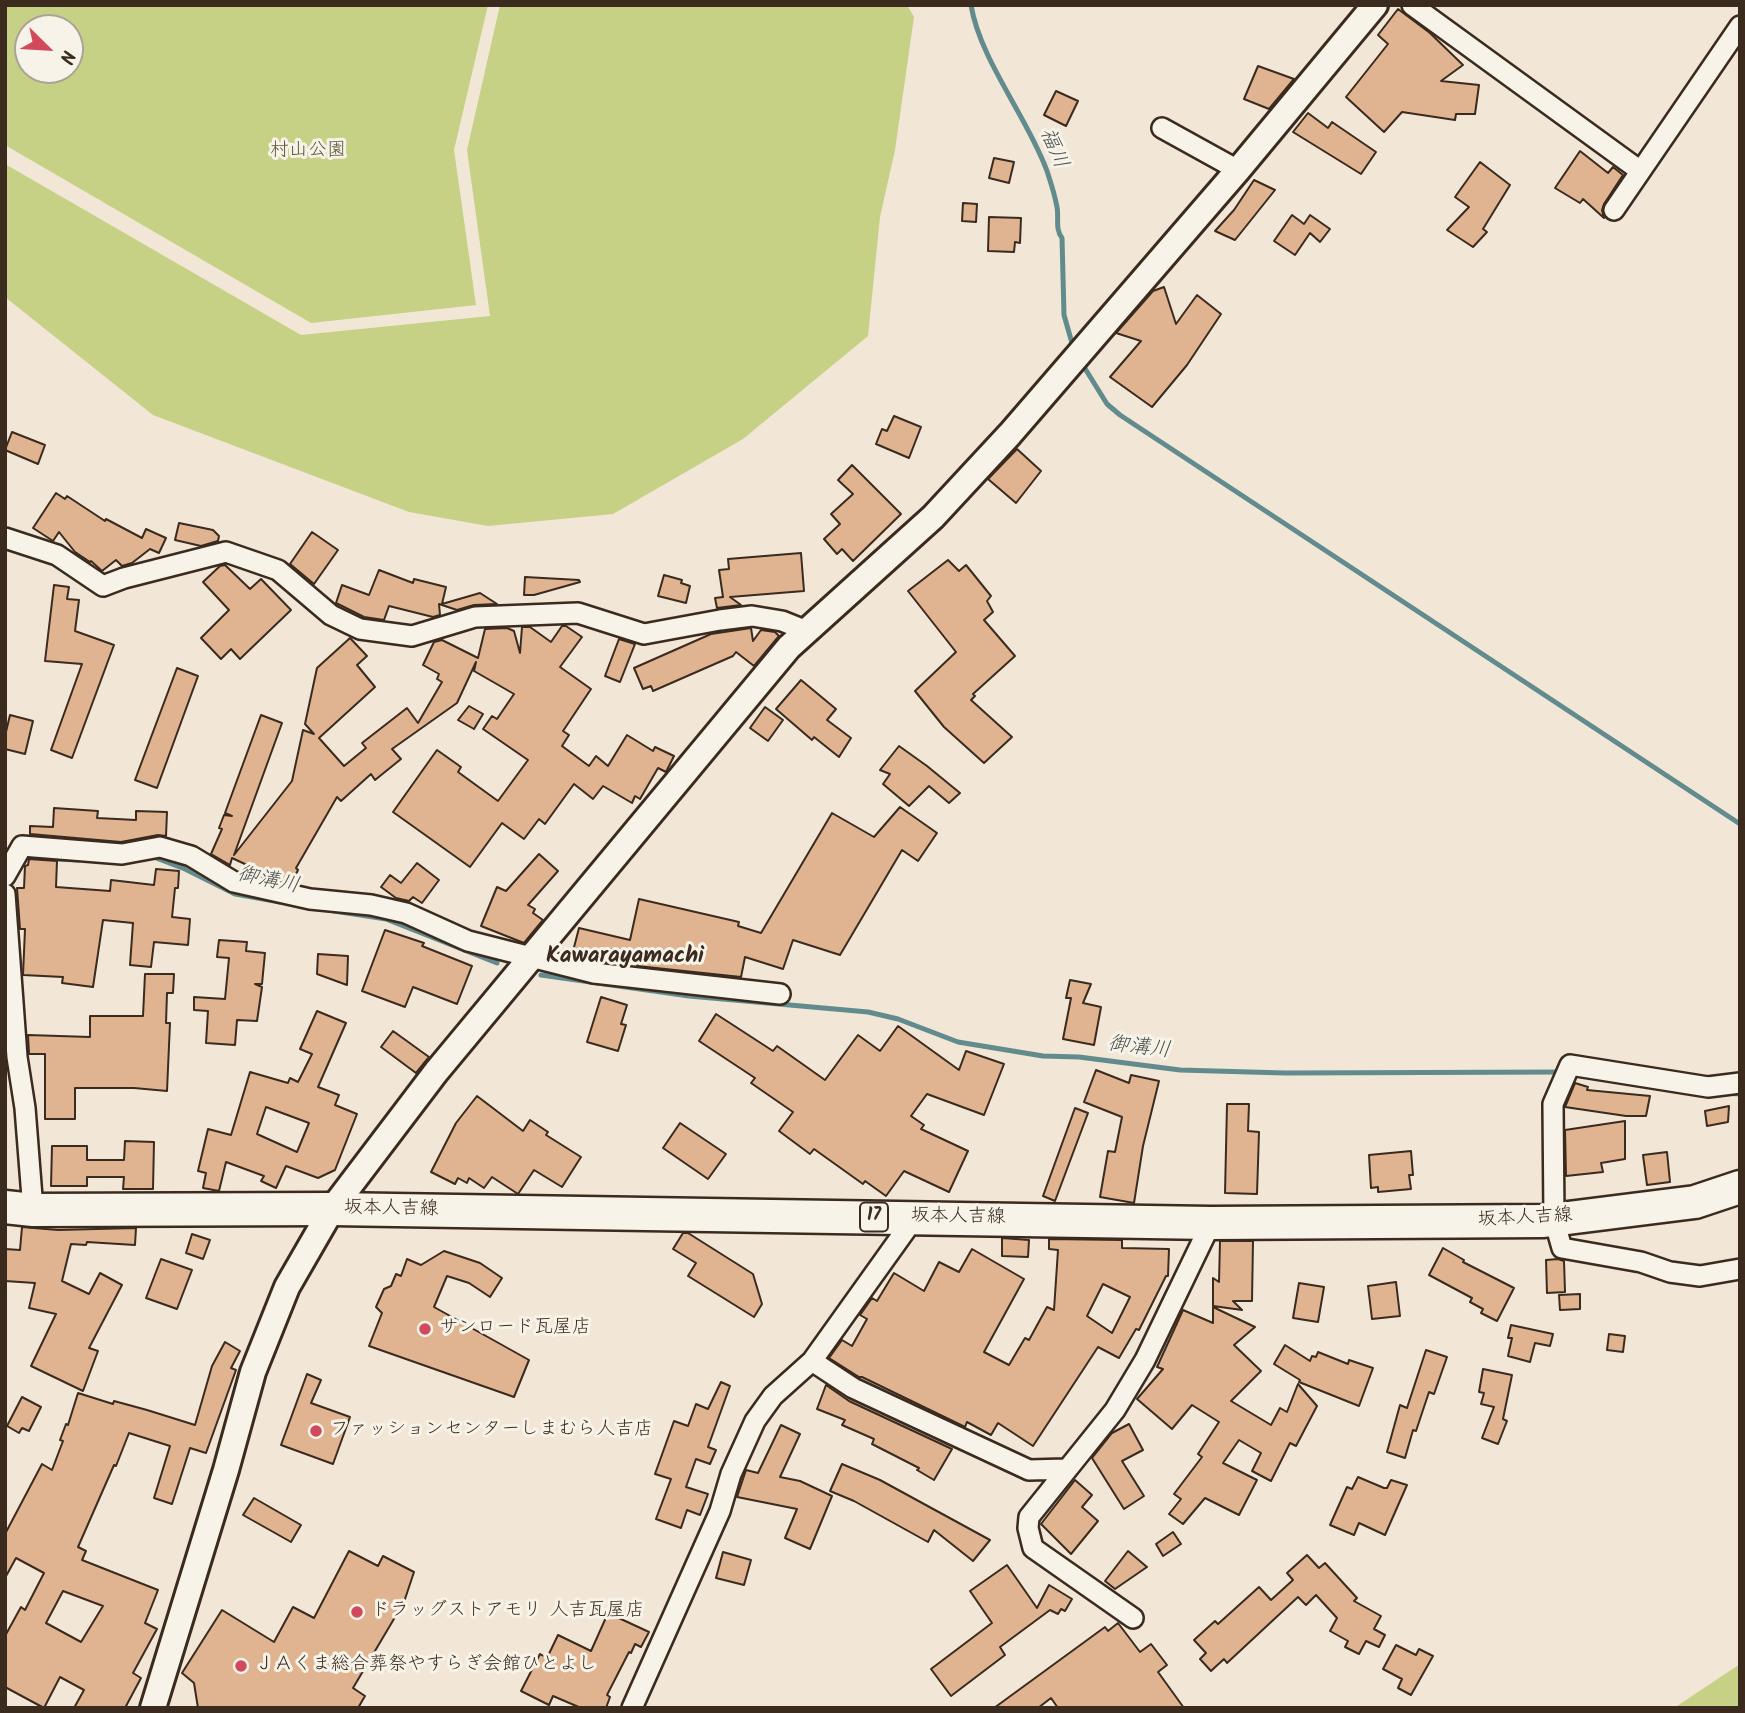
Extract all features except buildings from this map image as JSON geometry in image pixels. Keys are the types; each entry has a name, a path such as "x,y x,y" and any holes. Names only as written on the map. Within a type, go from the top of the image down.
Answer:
{"main road":[{"name":"坂本人吉線","path":"19,1208 331,1209 1211,1223 1554,1220 1695,1202 1740,1187"}],"street":[{"path":"153,1708 253,1372 287,1287 331,1209 436,1072 789,647 933,517 1010,434 1238,170 1375,5"},
{"path":"1412,5 1639,170"},
{"path":"1614,210 1740,26"},
{"path":"1163,128 1238,170"},
{"path":"5,538 57,555 103,586 124,578 226,552 278,570 331,615 360,629 412,636 475,617 578,612 644,634 752,616 782,621 807,631"},
{"path":"5,876 22,846 122,854 160,847 191,856 234,882 310,899 371,905 406,913 468,941 594,973 780,994"},
{"path":"5,894 17,1057 25,1108 19,1208"},
{"path":"1740,1083 1709,1087 1570,1065 1553,1104 1554,1220 1562,1248 1641,1262 1670,1272 1690,1275 1700,1276 1740,1269"},
{"path":"632,1708 720,1511 731,1474 754,1421 773,1396 812,1361 915,1217"},
{"path":"1133,1618 1033,1548 1027,1528 1029,1517 1115,1410 1145,1360 1211,1223"},
{"path":"812,1361 853,1388 1029,1470 1066,1469"}],"green space":[{"name":"村山公園","path":"5,5 488,5 454,150 476,305 311,323 5,145"},
{"path":"500,5 907,5 914,17 895,150 880,217 868,336 743,439 613,514 488,526 409,512 153,415 5,297 5,164 301,335 490,316 467,150"},
{"path":"1740,1664 1740,1708 1674,1708"}],"waterway":[{"name":"福川","path":"971,5 984,47 1047,171 1062,238 1064,315 1074,350"},
{"path":"1081,362 1107,404 1120,415 1740,824"},
{"name":"御溝川","path":"151,856 185,869 235,894 280,902"},
{"name":"御溝川","path":"30,858 79,860"},
{"name":"御溝川","path":"334,911 386,919 497,963"},
{"name":"御溝川","path":"541,975 689,996 868,1012 898,1019 958,1042 1043,1056 1079,1057 1180,1070 1285,1073 1563,1072"},
{"name":"御溝川","path":"1725,1093 1740,1094"}],"place":[{"name":"サンロード瓦屋店","path":"425,1329"},
{"name":"ファッションセンターしまむら人吉店","path":"316,1431"},
{"name":"ドラッグストアモリ 人吉瓦屋店","path":"357,1612"},
{"name":"ＪＡくま総合葬祭やすらぎ会館ひとよし","path":"241,1666"}],"district":[{"name":"Kawarayamachi","path":"625,958"}]}
